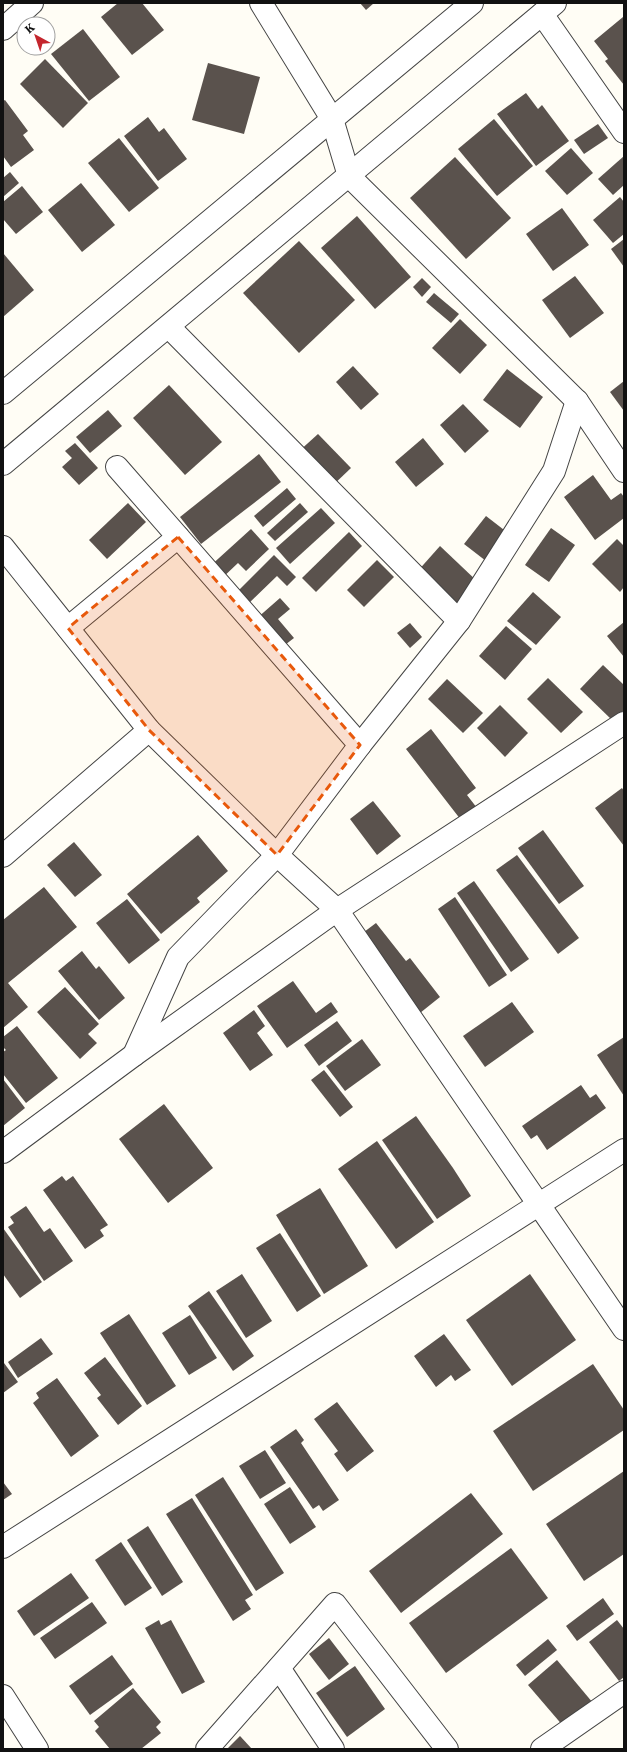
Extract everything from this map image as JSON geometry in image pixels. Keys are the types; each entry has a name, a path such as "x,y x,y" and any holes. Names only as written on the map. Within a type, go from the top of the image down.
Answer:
{"street":[{"path":"3,29 32,3"},
{"path":"261,3 332,119 349,176 577,401 624,471"},
{"path":"3,393 472,3"},
{"path":"3,464 169,327 548,8 624,132"},
{"path":"169,327 459,621"},
{"path":"134,1055 178,957 277,855 360,745 459,621 554,471 577,401"},
{"path":"117,467 360,745"},
{"path":"68,628 178,537"},
{"path":"3,547 150,730 277,855 337,910 624,1329"},
{"path":"3,1152 134,1055 337,910 624,723"},
{"path":"3,856 150,730"},
{"path":"3,1547 537,1204 624,1150"},
{"path":"207,1749 335,1604 447,1749"},
{"path":"279,1668 333,1749"},
{"path":"542,1749 624,1692"},
{"path":"3,1696 38,1749"}],"highlighted area":[{"path":"178,537 360,745 277,855 149,730 68,628"}],"building":[{"path":"118,3 142,3 164,30 132,55 101,17"},
{"path":"360,3 374,3 366,10"},
{"path":"623,17 624,85 605,61 608,59 594,41"},
{"path":"83,29 120,77 89,101 53,56 56,56 56,50"},
{"path":"45,59 88,103 63,128 20,84"},
{"path":"208,63 260,77 244,134 192,120"},
{"path":"526,93 538,109 542,105 569,141 536,166 497,114"},
{"path":"5,100 28,131 23,135 34,150 11,167 3,156 3,101"},
{"path":"148,117 159,132 164,128 187,159 158,181 124,136"},
{"path":"494,119 533,166 497,196 458,149"},
{"path":"598,124 608,138 584,154 574,140"},
{"path":"119,138 159,188 129,212 88,163"},
{"path":"571,148 593,173 567,195 545,171"},
{"path":"624,156 624,185 613,195 598,179"},
{"path":"455,157 511,218 466,259 410,198"},
{"path":"10,172 19,183 3,197 3,178"},
{"path":"81,183 115,225 82,252 48,210"},
{"path":"22,186 43,212 16,234 3,219 3,202"},
{"path":"620,197 624,202 624,234 613,243 593,220"},
{"path":"562,208 589,245 553,271 526,234"},
{"path":"357,216 411,277 375,309 321,248"},
{"path":"624,239 624,267 611,249"},
{"path":"299,241 355,300 299,353 243,293"},
{"path":"3,253 34,290 3,317"},
{"path":"575,276 604,313 570,338 542,300"},
{"path":"422,278 431,287 422,297 413,287"},
{"path":"434,293 459,314 451,323 426,302"},
{"path":"460,319 487,345 460,374 432,348"},
{"path":"353,366 379,394 361,410 336,382"},
{"path":"507,369 543,397 520,428 483,400"},
{"path":"624,381 624,411 610,392"},
{"path":"169,385 222,442 185,475 133,418"},
{"path":"463,404 489,431 465,453 440,425"},
{"path":"108,410 122,426 90,453 76,437"},
{"path":"318,434 351,468 330,488 297,453"},
{"path":"423,438 444,464 416,487 395,462"},
{"path":"75,443 98,468 79,485 62,467 72,458 65,451"},
{"path":"259,454 281,482 201,544 180,517"},
{"path":"593,475 611,500 621,493 624,497 624,518 595,540 564,497"},
{"path":"287,488 296,499 263,527 254,516"},
{"path":"128,503 146,522 107,559 89,540"},
{"path":"300,503 308,512 275,541 267,533"},
{"path":"321,508 335,523 290,564 276,548"},
{"path":"486,516 508,533 486,561 464,544"},
{"path":"551,528 575,545 549,582 525,565"},
{"path":"251,529 269,549 246,571 238,563 219,581 208,568"},
{"path":"349,532 362,546 316,592 302,578"},
{"path":"617,539 624,546 624,587 620,592 592,564"},
{"path":"440,546 479,583 455,609 416,573"},
{"path":"274,555 296,577 287,586 277,576 244,608 232,597"},
{"path":"377,560 394,577 364,607 347,590"},
{"path":"533,592 561,617 536,645 507,621"},
{"path":"280,598 290,609 278,619 294,638 281,648 256,619"},
{"path":"624,622 624,657 607,636"},
{"path":"410,623 422,637 410,648 397,633"},
{"path":"506,626 532,649 505,680 479,656"},
{"path":"603,665 624,685 624,710 613,721 580,689"},
{"path":"548,678 583,712 561,733 527,699"},
{"path":"447,679 483,713 463,733 428,699"},
{"path":"500,705 528,733 505,757 477,728"},
{"path":"431,729 476,788 467,795 477,808 461,820 406,749"},
{"path":"622,788 624,791 624,846 595,808"},
{"path":"373,801 401,836 377,855 350,819"},
{"path":"543,830 584,886 559,904 518,848"},
{"path":"198,835 228,871 197,898 200,902 161,934 127,894"},
{"path":"74,842 102,875 75,897 47,865"},
{"path":"517,855 579,938 558,954 496,870"},
{"path":"474,881 529,959 511,972 457,893"},
{"path":"44,887 77,927 8,983 28,1007 3,1028 3,920"},
{"path":"455,897 507,975 489,987 438,909"},
{"path":"127,899 160,940 129,964 96,923"},
{"path":"376,923 406,961 410,958 440,997 420,1013 360,935"},
{"path":"82,951 96,969 99,966 125,998 99,1020 58,971"},
{"path":"293,981 316,1013 331,1002 338,1012 287,1048 257,1006"},
{"path":"65,987 99,1024 88,1034 97,1043 80,1059 37,1012"},
{"path":"512,1002 534,1032 485,1067 463,1036"},
{"path":"254,1010 265,1026 257,1033 273,1055 250,1071 223,1033"},
{"path":"337,1021 352,1041 319,1066 304,1045"},
{"path":"17,1026 58,1078 26,1103 3,1074 3,1052 6,1050 3,1047 3,1037"},
{"path":"624,1037 624,1096 597,1055"},
{"path":"362,1039 381,1065 345,1091 326,1066"},
{"path":"324,1070 353,1107 340,1117 311,1080"},
{"path":"3,1079 25,1108 3,1126"},
{"path":"581,1085 590,1098 596,1094 606,1108 547,1150 537,1135 531,1139 522,1126"},
{"path":"164,1104 213,1168 168,1203 119,1139"},
{"path":"416,1116 471,1196 437,1219 382,1140"},
{"path":"377,1141 434,1222 396,1249 338,1169"},
{"path":"62,1176 66,1181 73,1176 108,1225 100,1230 104,1236 85,1249 43,1190"},
{"path":"320,1188 368,1266 324,1294 276,1215"},
{"path":"26,1206 44,1232 50,1228 73,1261 44,1281 8,1227 14,1223 10,1217"},
{"path":"3,1228 42,1282 20,1298 3,1274"},
{"path":"280,1233 321,1296 297,1312 256,1248"},
{"path":"242,1274 272,1321 246,1338 216,1291"},
{"path":"530,1274 576,1340 512,1386 466,1320"},
{"path":"209,1291 254,1356 233,1371 188,1306"},
{"path":"129,1314 176,1386 147,1405 100,1333"},
{"path":"190,1315 217,1358 189,1375 162,1333"},
{"path":"444,1334 471,1370 455,1381 451,1375 436,1387 414,1356"},
{"path":"41,1338 53,1354 18,1378 8,1362"},
{"path":"105,1357 142,1406 118,1425 97,1398 101,1395 84,1373"},
{"path":"4,1363 18,1382 3,1393 3,1364"},
{"path":"593,1364 624,1410 624,1430 533,1491 493,1431"},
{"path":"57,1378 99,1436 71,1457 33,1403 39,1398 36,1393"},
{"path":"337,1402 374,1451 347,1472 334,1454 338,1451 314,1419"},
{"path":"296,1429 304,1440 301,1443 339,1500 323,1511 319,1505 313,1509 270,1447"},
{"path":"265,1450 286,1483 260,1499 239,1466"},
{"path":"624,1471 624,1554 584,1581 546,1524"},
{"path":"223,1477 284,1573 256,1591 195,1495"},
{"path":"3,1482 12,1494 3,1500"},
{"path":"290,1487 316,1527 290,1544 264,1504"},
{"path":"471,1493 503,1534 401,1613 369,1571"},
{"path":"192,1498 253,1595 245,1600 251,1609 233,1621 166,1514"},
{"path":"148,1526 183,1582 162,1596 127,1540"},
{"path":"121,1542 152,1588 125,1606 95,1560"},
{"path":"511,1548 548,1598 446,1673 409,1623"},
{"path":"71,1573 89,1598 34,1636 17,1611"},
{"path":"603,1598 614,1614 577,1641 566,1626"},
{"path":"92,1602 107,1623 55,1659 40,1638"},
{"path":"159,1620 161,1625 171,1620 205,1682 182,1694 145,1628"},
{"path":"617,1620 624,1629 624,1677 619,1681 589,1642"},
{"path":"329,1638 349,1664 329,1680 309,1654"},
{"path":"548,1639 557,1650 525,1676 516,1665"},
{"path":"112,1655 133,1684 90,1715 69,1686"},
{"path":"557,1660 593,1703 564,1727 528,1685"},
{"path":"355,1666 385,1709 347,1737 316,1693"},
{"path":"133,1688 161,1722 156,1727 161,1733 141,1749 110,1749 95,1731 99,1727 94,1721"},
{"path":"240,1736 252,1749 227,1749"}]}
